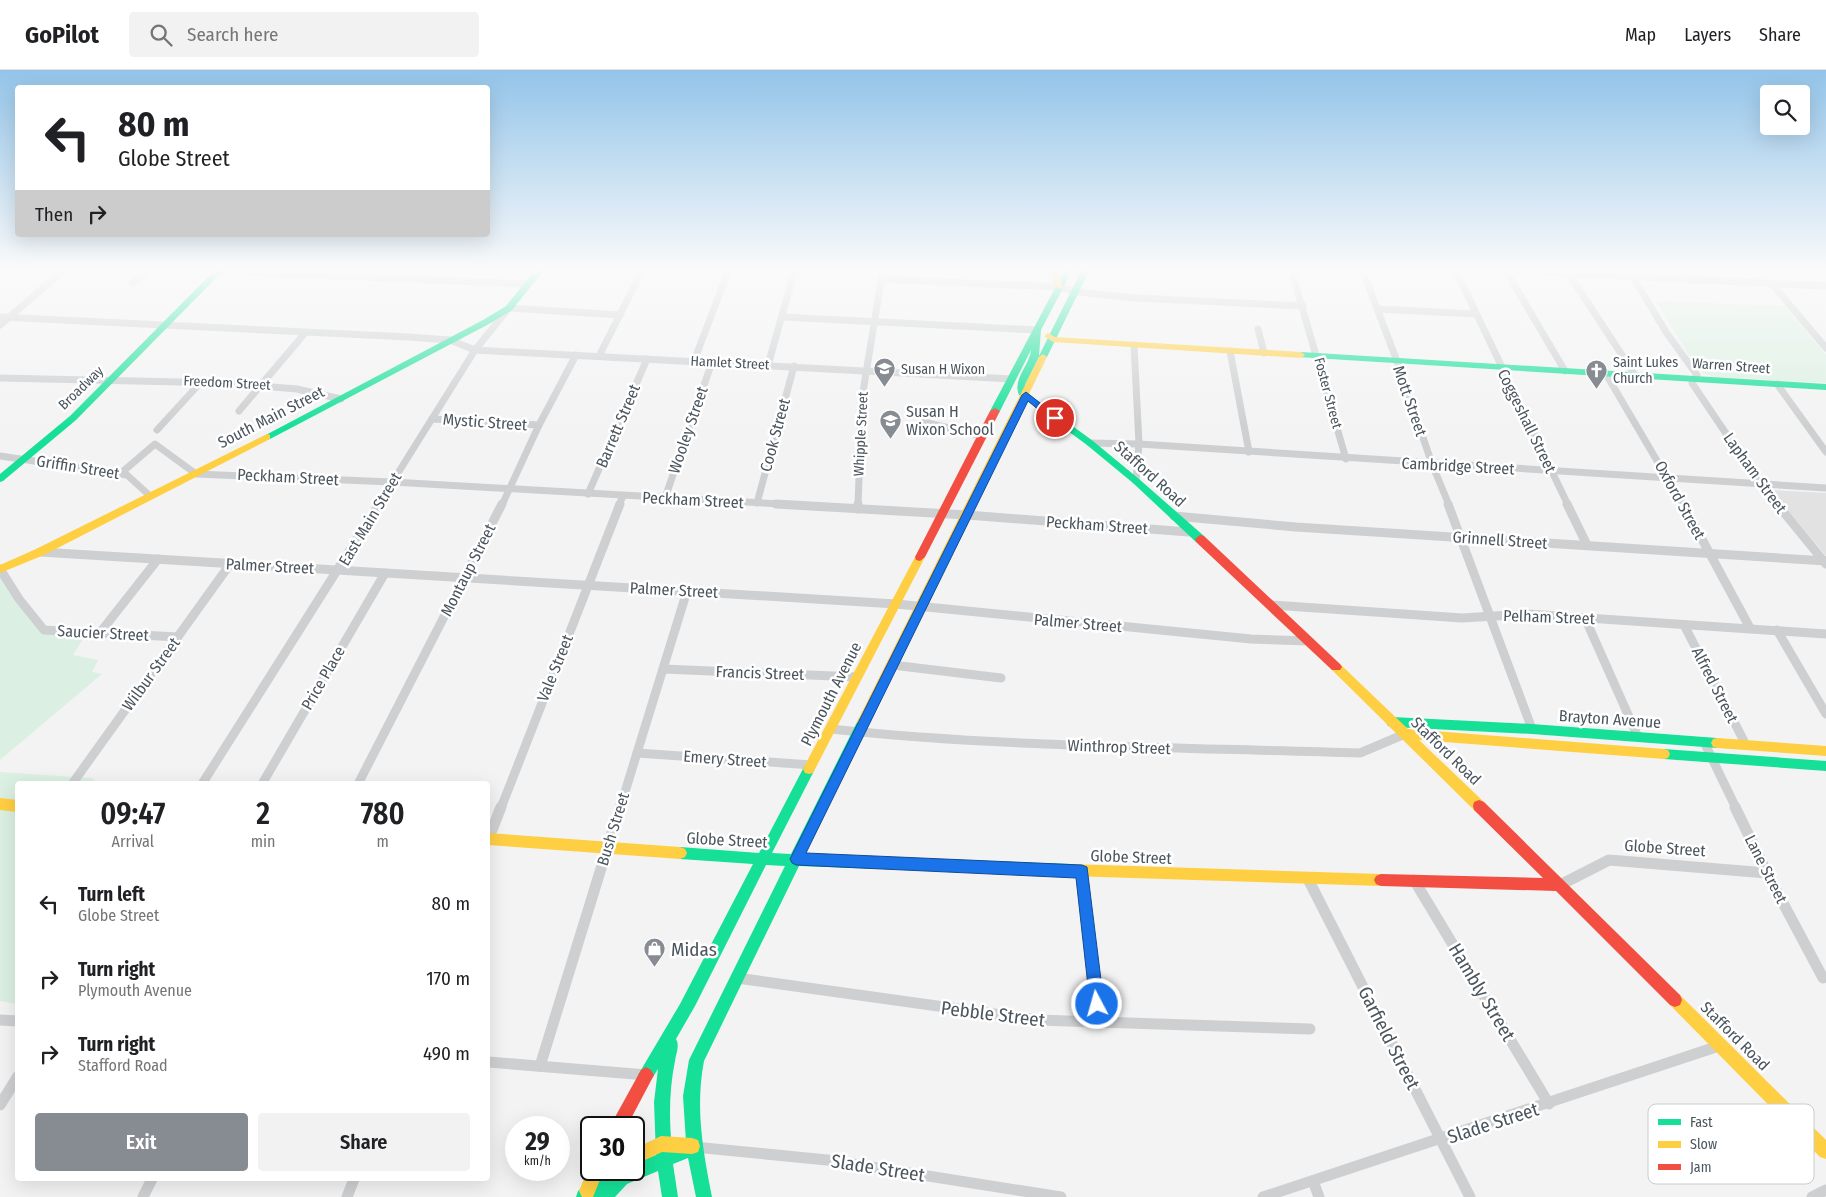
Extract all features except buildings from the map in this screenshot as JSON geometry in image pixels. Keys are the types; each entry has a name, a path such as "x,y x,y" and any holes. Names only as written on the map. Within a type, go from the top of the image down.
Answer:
{"main road":[{"name":"Broadway","path":"0,480 72,418 167,322"},
{"name":"South Main Street","path":"0,569 40,552 149,495 196,474 487,322"},
{"name":"Plymouth Avenue","path":"670,1197 661,1144 660,1106 663,1078 672,1039 690,1000 1041,322"},
{"path":"704,1197 688,1105 693,1072 700,1053 1062,322"},
{"path":"1026,395 1022,393 1020,387 1035,356 1037,330"},
{"name":"Warren Street","path":"1037,330 1053,339 1134,345 1826,387"},
{"name":"Stafford Road","path":"1026,395 1090,443 1136,481 1189,532 1272,605 1560,885 1780,1104"},
{"name":"Brayton Avenue","path":"1392,722 1532,729 1826,751"},
{"name":"Brayton Avenue","path":"1405,734 1826,766"},
{"path":"0,804 15,806"},
{"name":"Globe Street","path":"490,840 763,859 1082,872 1560,885"},
{"path":"624,1116 690,1000"},
{"name":"Stafford Road","path":"1814,1138 1826,1150"},
{"path":"645,1152 661,1144 694,1147"},
{"path":"604,1197 621,1178 694,1147"},
{"path":"584,1197 591,1181"},
{"path":"584,1197 602,1181"}],"street":[{"path":"102,322 450,340"},
{"name":"East Main Street","path":"204,781 475,350 498,322"},
{"path":"598,356 616,322"},
{"path":"694,361 709,322"},
{"path":"768,365 781,322"},
{"name":"Whipple Street","path":"858,509 862,398 874,322"},
{"path":"885,322 1037,330"},
{"name":"Foster Street","path":"1308,322 1346,459"},
{"name":"Mott Street","path":"1383,322 1432,464 1462,537 1532,729"},
{"name":"Coggeshall Street","path":"1479,322 1588,545"},
{"path":"1536,322 1565,371"},
{"path":"1600,322 1635,375"},
{"path":"1660,322 1697,375 1695,379"},
{"path":"1804,322 1826,348"},
{"path":"1258,329 1264,353"},
{"path":"239,411 305,333"},
{"name":"Hamlet Street","path":"450,340 475,350 1012,379"},
{"path":"1134,345 1139,444 1136,481"},
{"path":"1230,351 1249,452"},
{"name":"Montaup Street","path":"360,781 510,489 539,426 576,356"},
{"name":"Barrett Street","path":"588,494 647,359"},
{"name":"Wooley Street","path":"665,498 712,362"},
{"name":"Cook Street","path":"757,503 794,366"},
{"name":"Oxford Street","path":"1606,374 1668,479 1750,628"},
{"name":"Freedom Street","path":"0,378 201,382 296,388 341,399"},
{"name":"Lapham Street","path":"1695,379 1692,383 1760,484 1825,562"},
{"path":"157,430 201,382"},
{"path":"1777,384 1826,452"},
{"name":"Mystic Street","path":"432,418 539,426"},
{"path":"924,422 982,436"},
{"name":"Cambridge Street","path":"1090,443 1139,444 1346,459 1826,488"},
{"path":"120,474 155,444 196,474"},
{"name":"Griffin Street","path":"0,456 127,475 149,495"},
{"name":"Peckham Street","path":"196,474 392,482 966,515 1189,532"},
{"name":"Vale Street","path":"490,835 623,496"},
{"name":"Grinnell Street","path":"1174,516 1825,562"},
{"name":"Palmer Street","path":"40,552 896,604 1251,639 1308,641"},
{"path":"99,634 158,559"},
{"name":"Wilbur Street","path":"74,781 230,564"},
{"name":"Saucier Street","path":"0,569 19,600 44,630 178,637"},
{"name":"Price Place","path":"264,781 385,573"},
{"name":"Bush Street","path":"540,1066 687,591"},
{"name":"Pelham Street","path":"1272,605 1462,618 1528,614 1826,634"},
{"path":"1585,618 1638,737"},
{"name":"Alfred Street","path":"1684,625 1746,745"},
{"path":"1777,630 1826,714"},
{"path":"892,665 1001,678"},
{"name":"Francis Street","path":"663,669 857,677"},
{"name":"Winthrop Street","path":"830,729 859,733 1016,744 1360,753 1405,734"},
{"name":"Lane Street","path":"1704,742 1767,873 1823,978"},
{"name":"Emery Street","path":"637,752 812,764"},
{"name":"Globe Street","path":"1560,885 1609,860 1767,873"},
{"path":"1082,872 1099,1023"},
{"name":"Garfield Street","path":"1308,879 1470,1197"},
{"name":"Hambly Street","path":"1414,880 1549,1104"},
{"name":"Pebble Street","path":"737,978 1038,1020 1310,1029"},
{"path":"0,1020 15,1022"},
{"name":"Slade Street","path":"1263,1197 1442,1140 1722,1045"},
{"path":"490,1062 663,1078"},
{"path":"0,1105 15,1081"},
{"name":"Slade Street","path":"694,1147 827,1160 1021,1194 1061,1197"},
{"path":"143,1197 151,1181"},
{"path":"347,1197 353,1181"},
{"path":"1313,1181 1320,1197"},
{"path":"1812,1197 1826,1190"}],"shaded area":[{"path":"1771,490 1826,493 1826,556"}],"green space":[{"path":"1669,322 1798,322 1826,355 1826,383 1714,377 1703,373 1690,357"},
{"path":"0,577 43,629 83,639 73,655 98,660 92,672 102,674 0,760"},
{"path":"0,772 91,778 96,781 15,781 15,1004 0,1001"}],"traffic: fast":[{"path":"0,479 73,418 169,322"},
{"path":"267,437 487,322"},
{"path":"995,411 1042,322"},
{"path":"1043,357 1060,322"},
{"path":"1037,330 1035,356 1021,385 1022,393 1090,443 1136,481 1200,539"},
{"path":"1301,355 1826,387"},
{"path":"704,1197 694,1145 691,1113 693,1078 697,1060 863,722"},
{"path":"1392,722 1532,729 1717,743"},
{"path":"1664,754 1826,766"},
{"path":"686,1007 809,769"},
{"path":"680,853 763,859 1070,870"},
{"path":"646,1075 690,1001"},
{"path":"670,1197 664,1158 662,1102 671,1044"},
{"path":"604,1197 621,1178 694,1147"},
{"path":"584,1197 602,1181"}],"traffic: slow":[{"path":"1048,336 1053,339 1301,355"},
{"path":"863,722 1043,357"},
{"path":"0,569 40,552 267,437"},
{"path":"809,769 920,557"},
{"path":"1336,667 1479,806"},
{"path":"1405,734 1664,754"},
{"path":"1717,743 1826,751"},
{"path":"0,804 15,806"},
{"path":"490,839 680,853"},
{"path":"1070,870 1381,880"},
{"path":"1675,1000 1779,1104"},
{"path":"1814,1139 1826,1151"},
{"path":"645,1152 661,1144 692,1146"},
{"path":"587,1191 591,1181"}],"traffic: jam":[{"path":"920,557 995,411"},
{"path":"1200,539 1336,667"},
{"path":"1479,806 1675,1000"},
{"path":"1381,880 1560,885"},
{"path":"624,1116 646,1075"}],"place":[{"name":"Susan H Wixon","path":"885,388"},
{"name":"Saint Lukes Church","path":"1597,389"},
{"name":"Susan H Wixon School","path":"890,439"},
{"name":"Midas","path":"655,968"}],"route":[{"path":"1055,418 1026,395 796,859 1082,872 1097,1004"}]}
